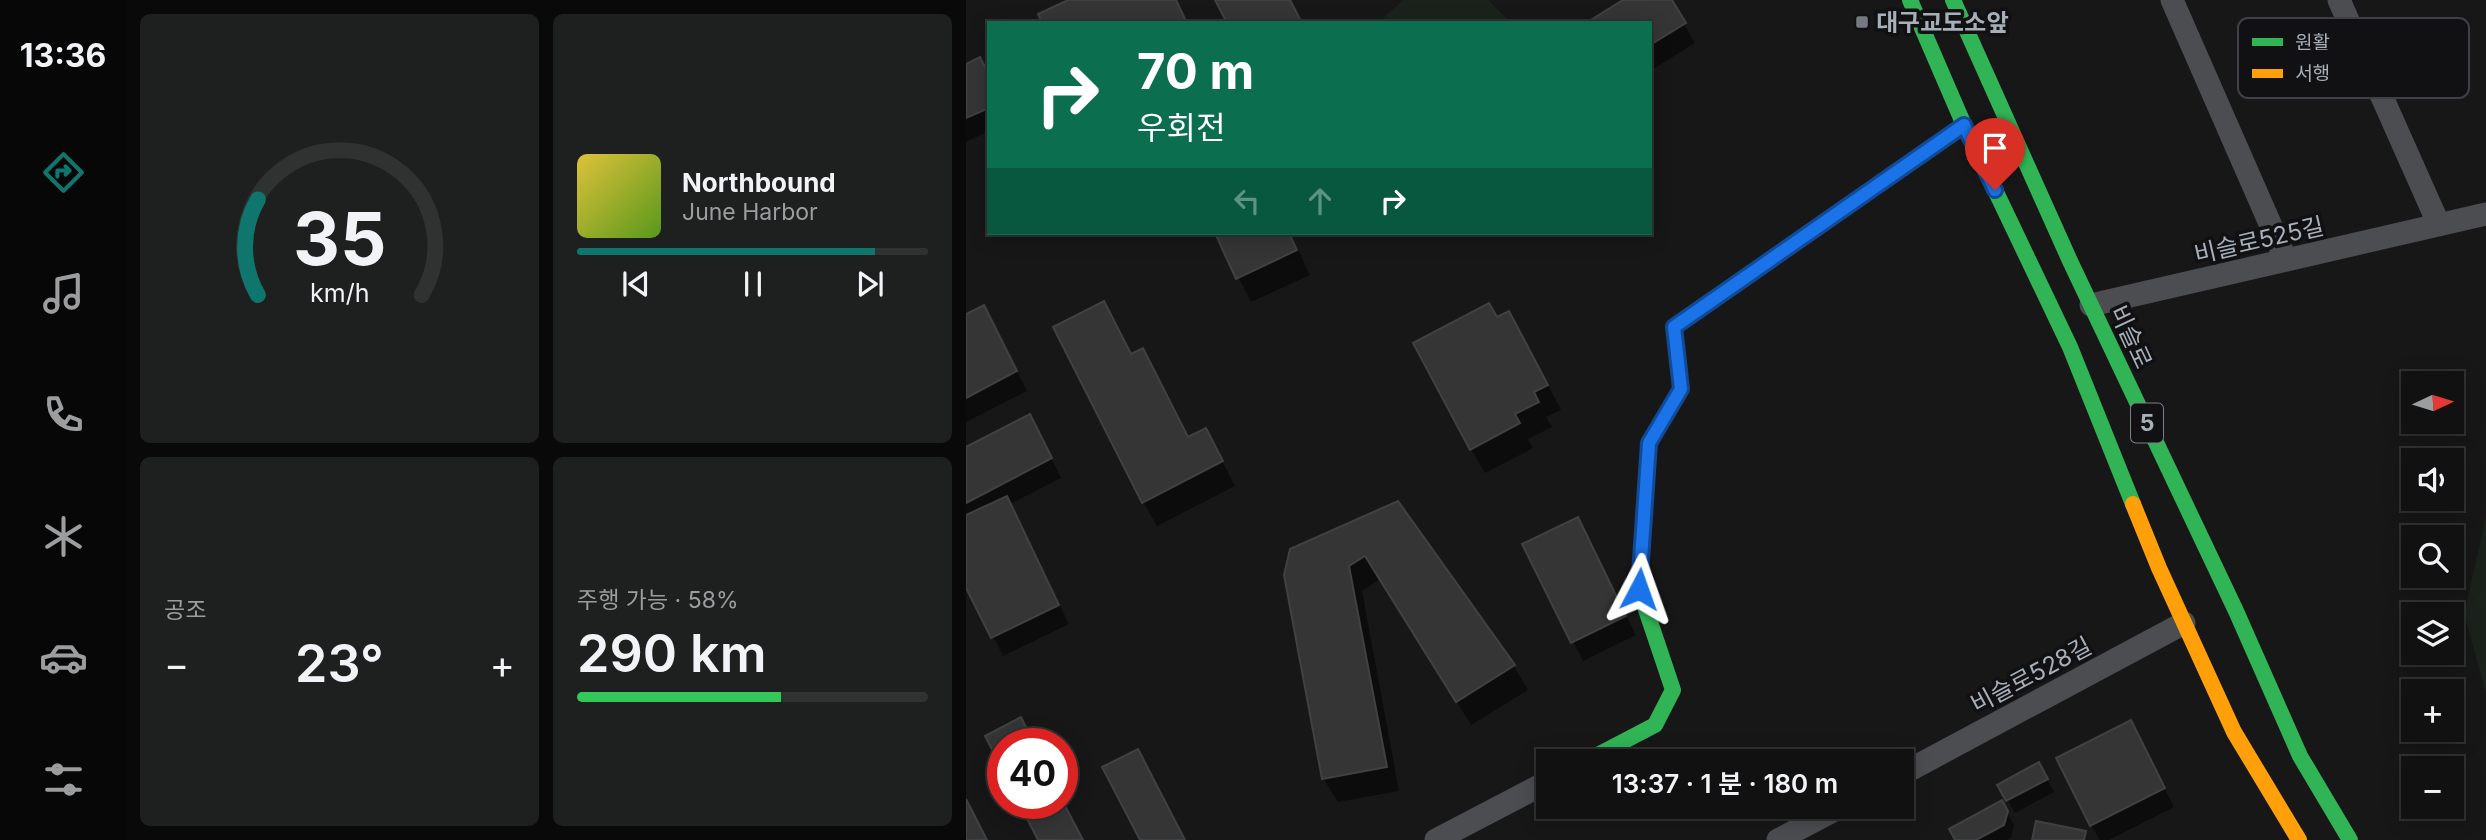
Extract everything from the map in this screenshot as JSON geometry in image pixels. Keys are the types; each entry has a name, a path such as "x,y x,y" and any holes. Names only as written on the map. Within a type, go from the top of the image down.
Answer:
{"main road":[{"name":"5","path":"1910,0 1964,125 1980,141 2070,347 2159,568 2234,732 2299,840"},
{"name":"비슬로","path":"1953,0 2045,206 2236,611 2300,756 2350,840"},
{"path":"1609,749 1655,725 1673,690 1639,589 1649,443 1681,389 1674,327 1964,125"},
{"path":"2004,154 2022,190 2045,206"}],"street":[{"path":"2172,0 2286,260"},
{"path":"2339,0 2347,18"},
{"path":"2383,98 2439,225"},
{"name":"비슬로525길","path":"2091,305 2486,214"},
{"name":"비슬로528길","path":"1914,768 2184,623"},
{"path":"1436,840 1536,788"},
{"path":"1778,840 1817,819"}],"shaded area":[{"path":"1403,0 1488,0 1509,21 1380,21"},
{"path":"2486,517 2486,693 2464,614"}],"building":[{"path":"1068,0 1176,0 1186,21 1041,21 1038,14"},
{"path":"1215,0 1290,0 1301,21 1226,21"},
{"path":"1623,0 1672,0 1686,23 1652,44 1652,21 1589,21"},
{"path":"980,57 987,71 987,109 966,118 966,64"},
{"path":"1216,235 1290,235 1297,250 1236,279"},
{"path":"1104,301 1131,354 1143,348 1188,437 1206,428 1223,461 1142,503 1053,327"},
{"path":"1489,303 1497,317 1509,311 1548,385 1534,392 1539,402 1515,414 1520,423 1470,450 1413,343"},
{"path":"984,305 1017,371 966,398 966,314"},
{"path":"1030,414 1052,458 966,503 966,447"},
{"path":"1007,496 1059,605 991,638 966,588 966,515"},
{"path":"1398,501 1515,665 1456,702 1365,556 1349,566 1387,767 1322,779 1284,575 1290,549"},
{"path":"1578,517 1626,616 1571,643 1522,544"},
{"path":"1021,717 1026,728 1000,728"},
{"path":"2131,720 2165,788 2090,826 2056,758"},
{"path":"1138,749 1185,840 1140,840 1102,767"},
{"path":"2039,762 2048,779 2006,801 1997,785"},
{"path":"966,799 987,840 966,840"},
{"path":"2002,800 2008,811 2004,825 1976,840 1955,840 1949,829"},
{"path":"1027,819 1072,819 1083,840 1038,840"},
{"path":"2036,821 2086,831 2084,840 2032,840"}],"traffic: fast":[{"path":"1910,0 1964,125 2070,347 2133,504"},
{"path":"1953,0 2070,261 2236,611 2300,756 2350,840"},
{"path":"1609,749 1655,725 1673,690 1639,589 1649,443 1681,389 1674,327 1964,125"}],"traffic: slow":[{"path":"2133,504 2159,568 2234,732 2299,840"}],"place":[{"name":"대구교도소앞","path":"1862,22"}],"route":[{"path":"1639,589 1649,443 1681,389 1674,327 1964,125 1995,190"}]}
